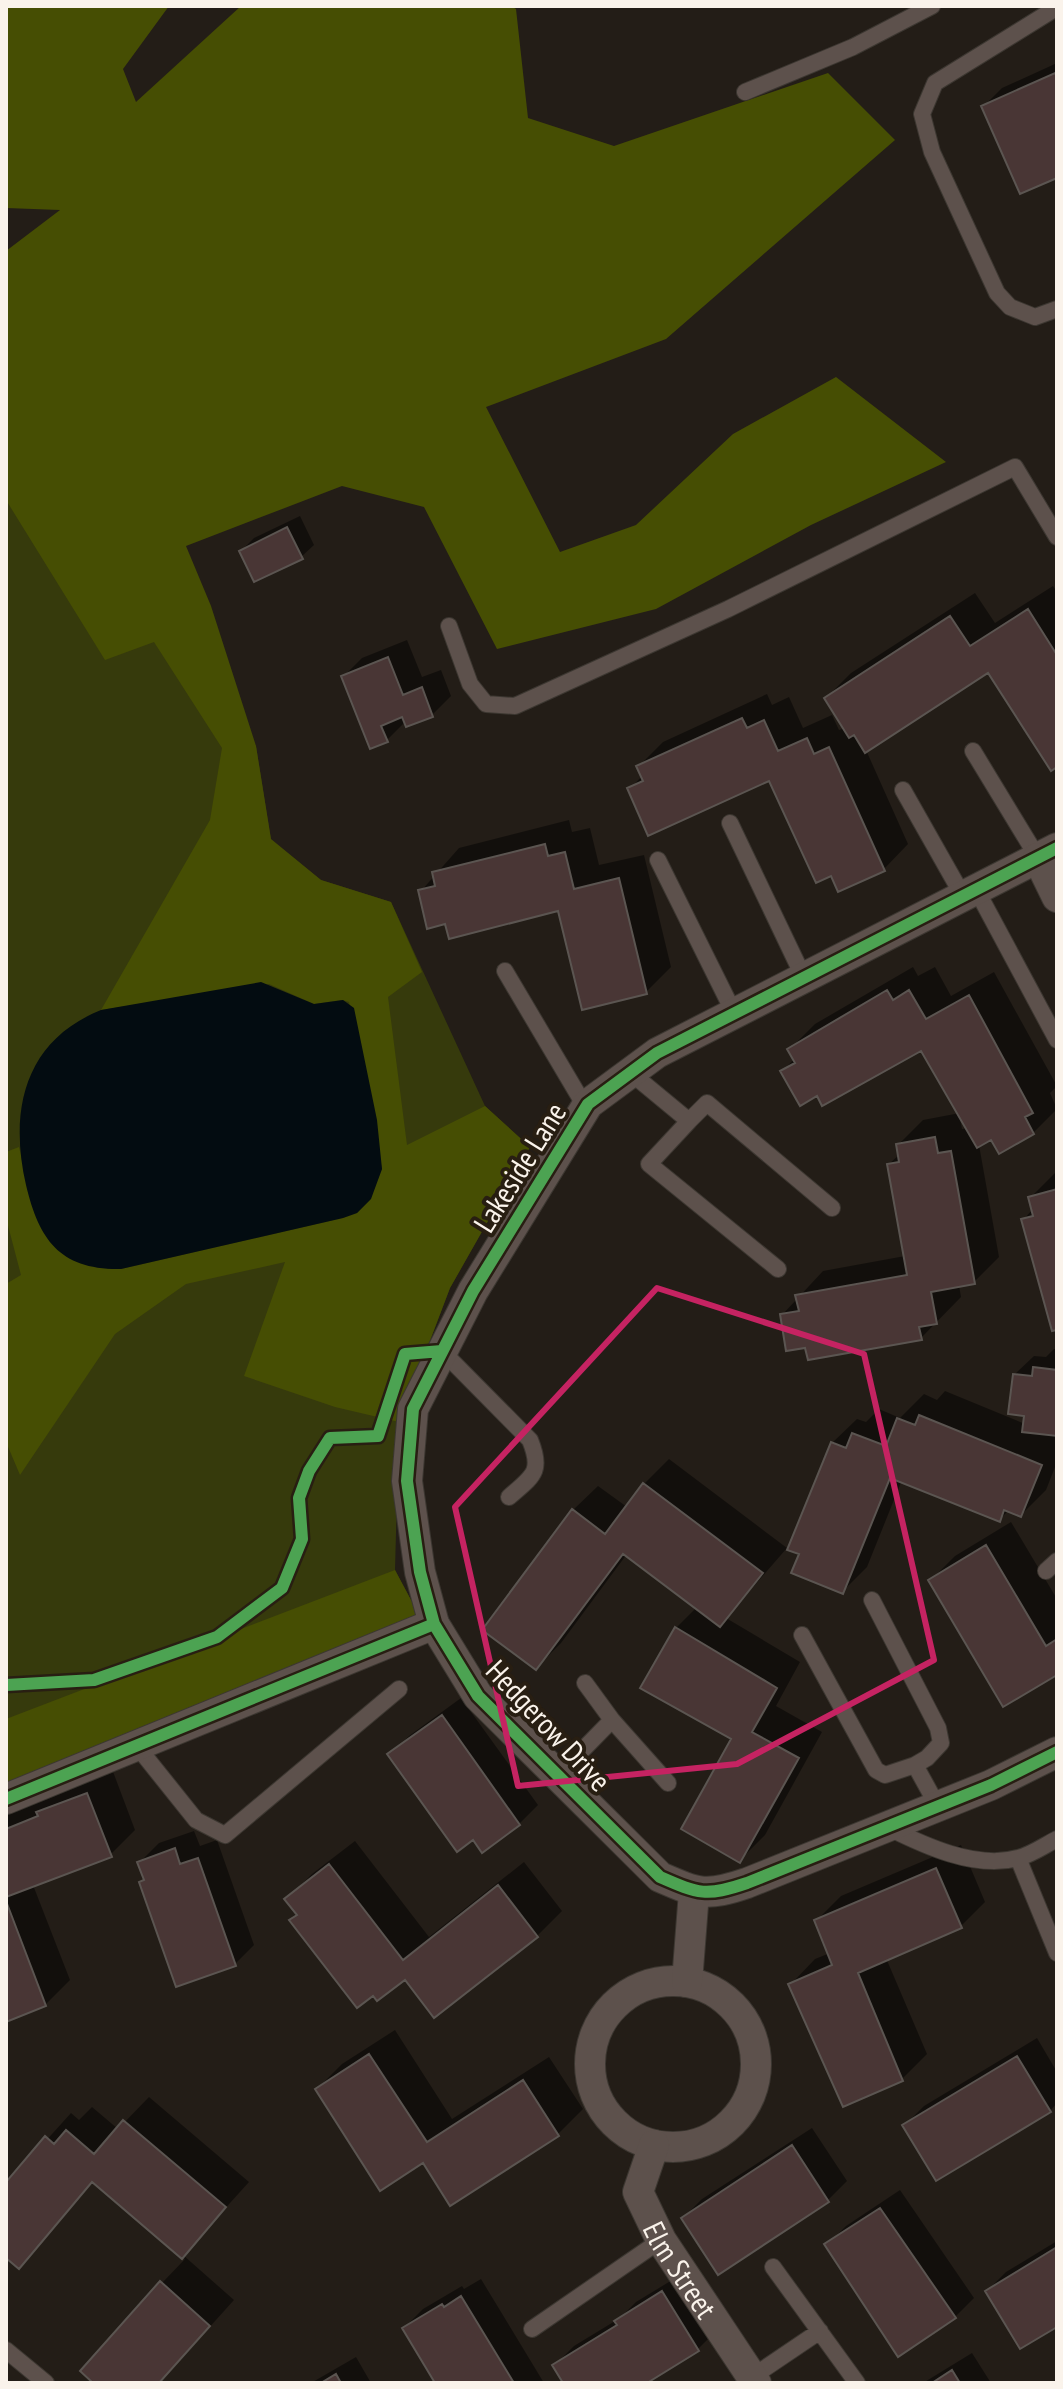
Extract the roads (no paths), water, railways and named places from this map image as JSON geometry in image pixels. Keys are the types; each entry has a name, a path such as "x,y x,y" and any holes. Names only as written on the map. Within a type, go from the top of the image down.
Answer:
{"street":[{"name":"Lakeside Lane","path":"434,1624 420,1572 407,1481 413,1409 473,1291 586,1108 657,1053 1047,853"},
{"path":"1047,853 1057,897"},
{"path":"6,1799 434,1624"},
{"name":"Hedgerow Drive","path":"434,1624 478,1696 660,1877 694,1892"},
{"path":"687,1982 694,1892 717,1893 747,1883 991,1785 1057,1752"},
{"path":"662,1981 687,1982 713,1990 734,2007 749,2028 756,2054 755,2081 745,2106 729,2126 706,2141 680,2147 654,2145 630,2135 611,2119 597,2097 591,2072 592,2047 601,2023 627,1996 662,1981"},
{"name":"Elm Street","path":"654,2145 638,2192 661,2240 754,2380"}],"lane":[{"path":"745,92 853,47 932,6"},
{"path":"1057,8 1057,14"},
{"path":"1057,8 935,83 922,114 932,152 997,293 1010,307 1035,317 1057,309"},
{"path":"449,626 470,684 486,704 515,706 728,609 1015,467 1057,537"},
{"path":"973,751 1047,853"},
{"path":"903,790 970,893 1057,1040"},
{"path":"730,823 804,978"},
{"path":"658,860 734,1013"},
{"path":"505,971 586,1108"},
{"path":"631,1073 689,1121"},
{"path":"778,1269 649,1164 707,1103 832,1208"},
{"path":"442,1351 530,1440 537,1458 532,1478 509,1497"},
{"path":"802,1635 876,1770 885,1775 915,1765 927,1758 941,1743 938,1728 872,1600"},
{"path":"585,1683 612,1720 668,1783"},
{"path":"136,1745 196,1820 225,1835 399,1689"},
{"path":"558,1775 612,1720"},
{"path":"915,1765 937,1805"},
{"path":"887,1827 929,1848 987,1861 1018,1858 1057,1839"},
{"path":"1018,1858 1057,1953"},
{"path":"532,2329 661,2240"},
{"path":"773,2267 857,2383"},
{"path":"754,2380 820,2331"},
{"path":"6,2350 46,2383"}]}
